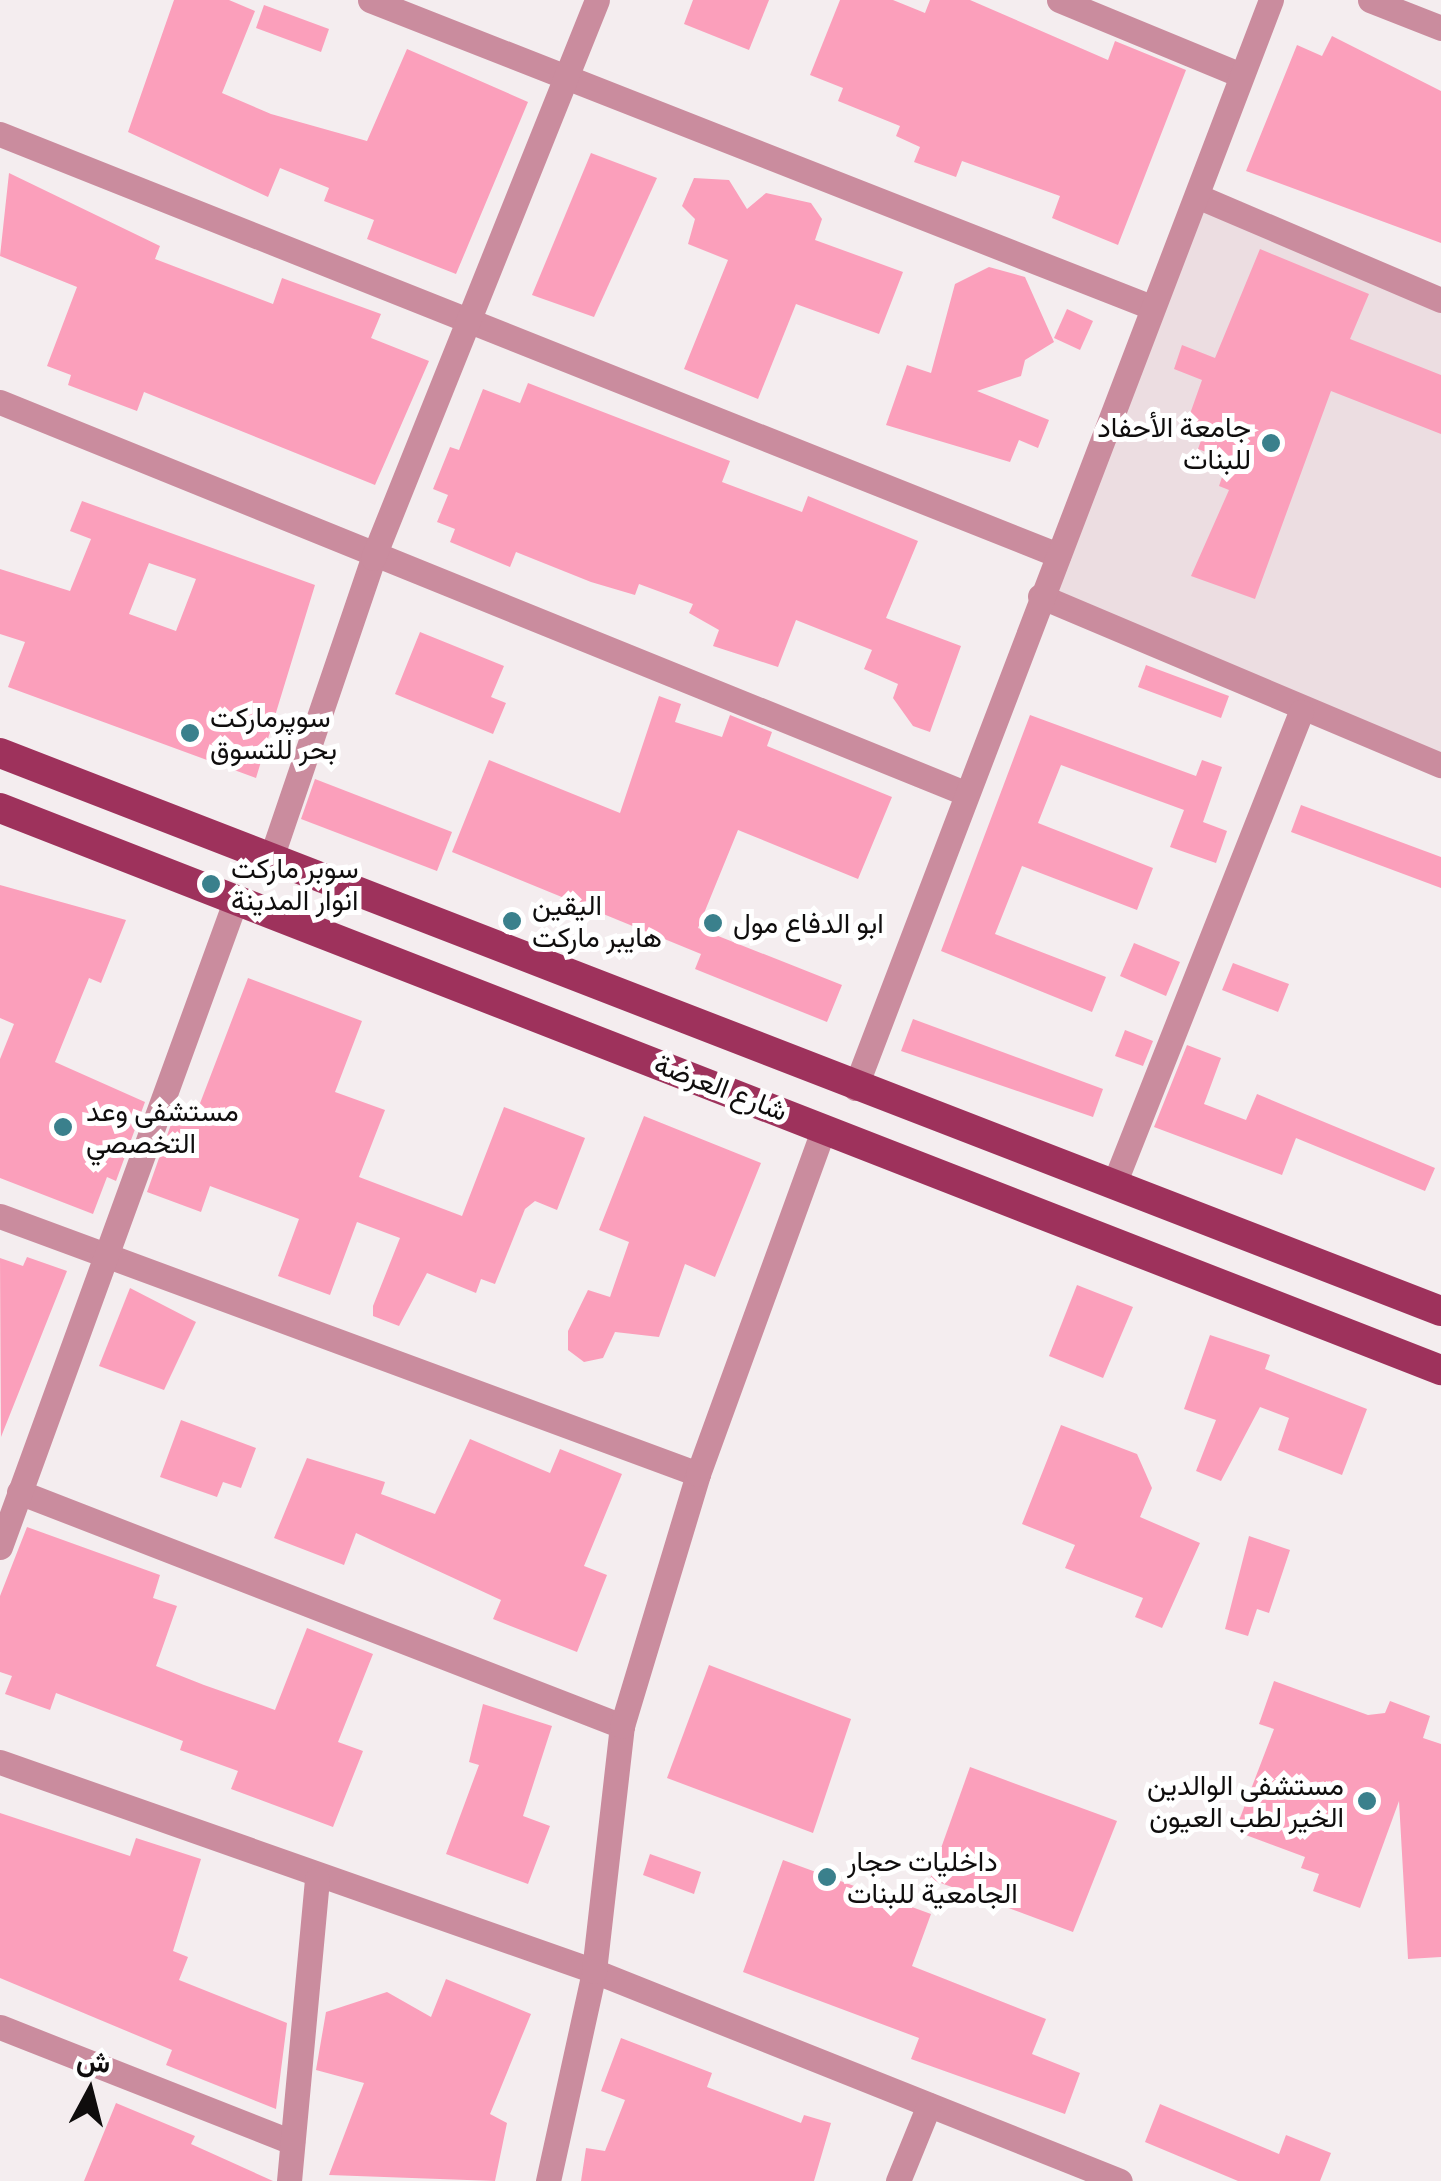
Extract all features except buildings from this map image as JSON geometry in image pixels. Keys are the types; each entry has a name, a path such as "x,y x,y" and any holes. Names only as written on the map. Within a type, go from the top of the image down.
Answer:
{"main road":[{"name":"شارع العرضة","path":"0,753 855,1088 1441,1311"},
{"path":"50,827 68,780"},
{"name":"شارع العرضة","path":"0,808 1441,1370"}],"street":[{"path":"370,0 568,72 1152,307"},
{"path":"270,861 373,558 597,0"},
{"path":"1059,0 1241,75"},
{"path":"855,1088 1040,596 1272,0"},
{"path":"1370,0 1441,28"},
{"path":"0,134 1058,555"},
{"path":"1197,196 1441,300"},
{"path":"0,402 373,558 965,793"},
{"path":"1040,596 1300,712 1441,765"},
{"path":"1114,1184 1300,712"},
{"path":"0,1547 236,899"},
{"path":"548,2181 594,1971 622,1726 698,1474 824,1128"},
{"path":"0,1216 698,1474"},
{"path":"19,1492 622,1726"},
{"path":"0,1762 317,1879 594,1971 1120,2181"},
{"path":"289,2181 317,1879"},
{"path":"0,2027 292,2142"},
{"path":"898,2181 929,2105"}],"shaded area":[{"name":"جامعة الأحفاد للبنات","path":"1197,196 1441,289 1441,756 1040,596"}],"place":[{"name":"جامعة الأحفاد للبنات","path":"1271,443"},
{"name":"سوپرمارکت بحر للتسوق","path":"190,733"},
{"name":"سوبر ماركت انوار المدينة","path":"211,884"},
{"name":"اليقين هايبر ماركت","path":"512,921"},
{"name":"ابو الدفاع مول","path":"713,923"},
{"name":"مستشفى وعد التخصصي","path":"63,1127"},
{"name":"مستشفى الوالدين الخير لطب العيون","path":"1367,1801"},
{"name":"داخليات حجار الجامعية للبنات","path":"827,1877"}]}
